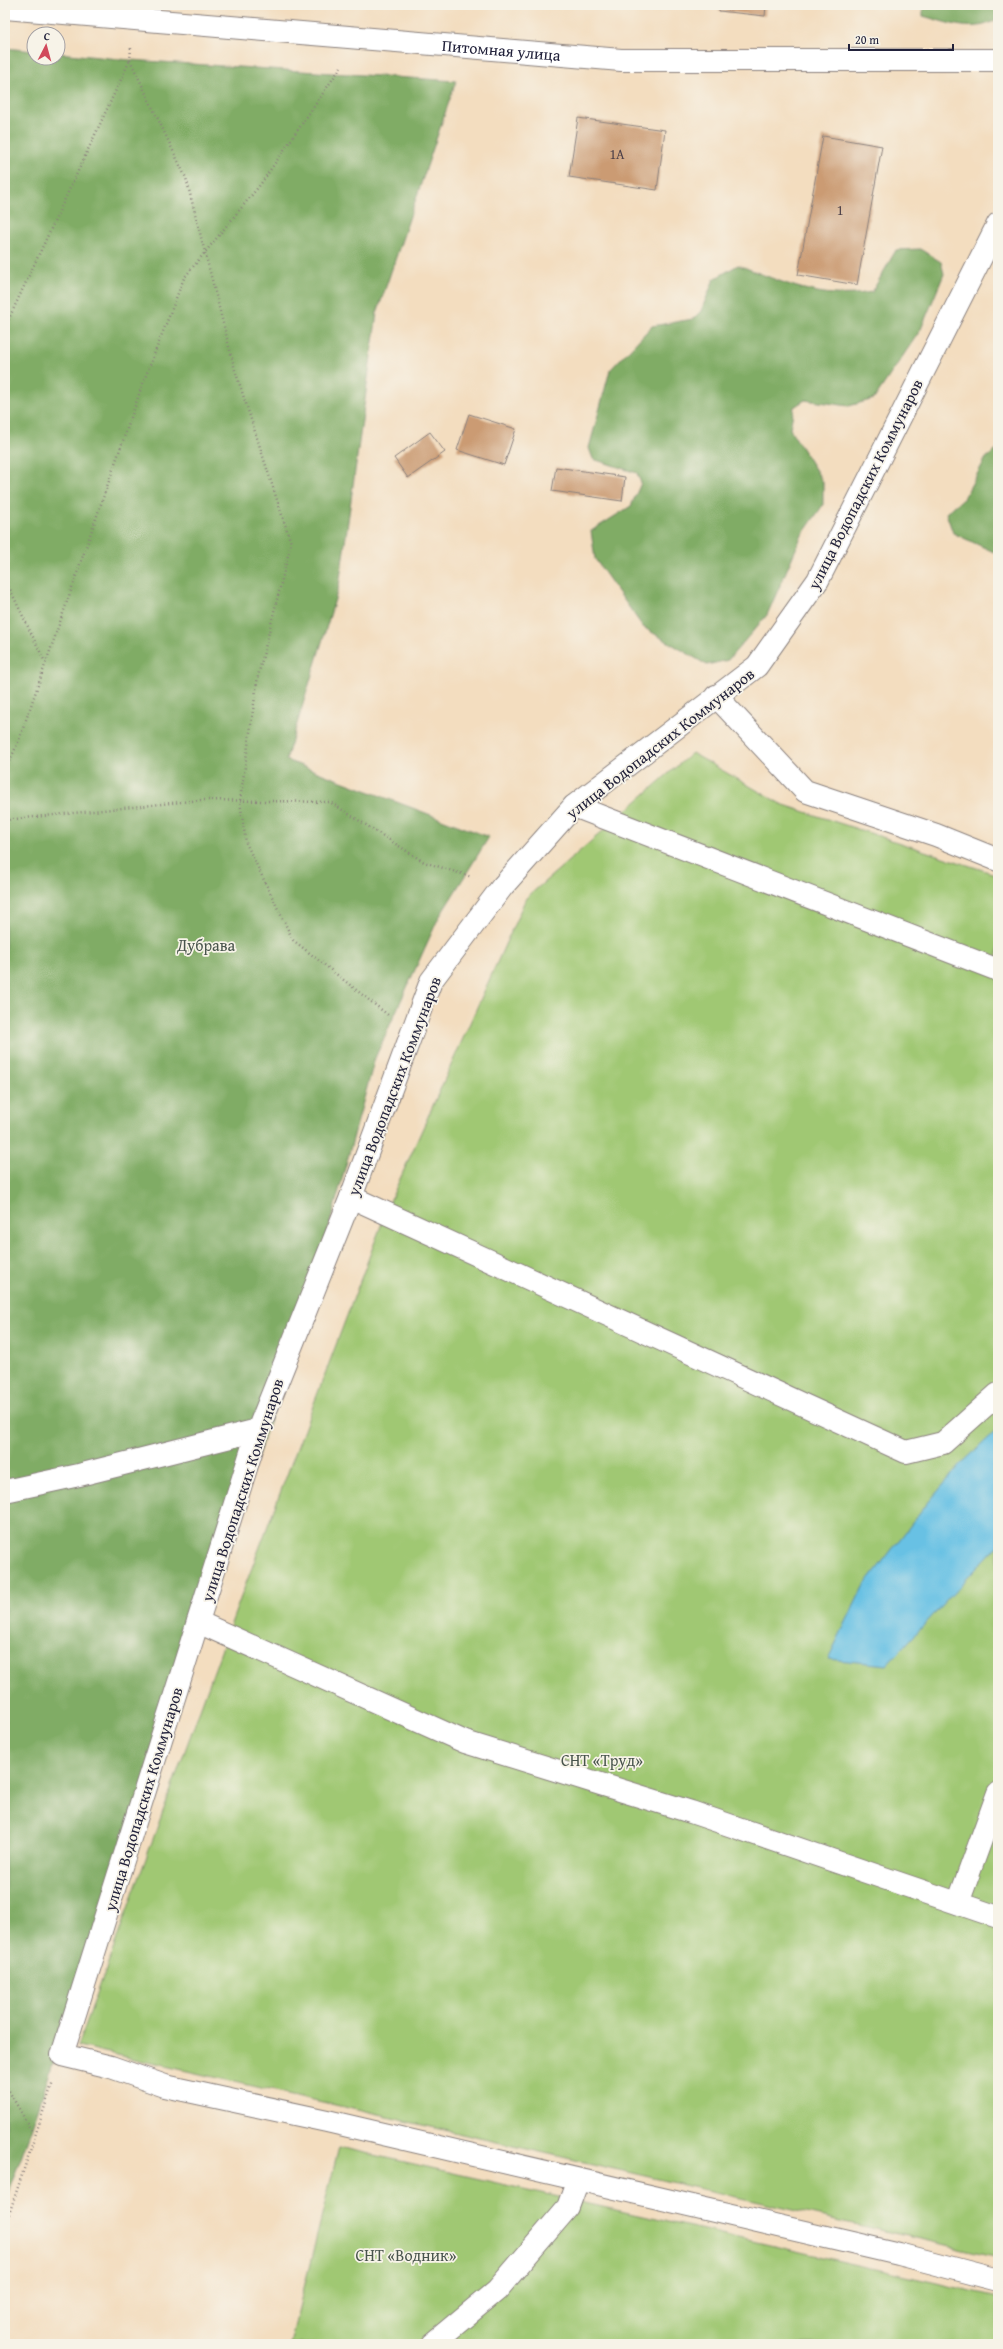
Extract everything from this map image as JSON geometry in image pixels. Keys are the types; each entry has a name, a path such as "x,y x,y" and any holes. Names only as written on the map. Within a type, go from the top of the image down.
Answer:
{"street":[{"name":"Питомная улица","path":"5,8 132,11 361,38 621,60 998,60"},
{"name":"улица Водопадских Коммунаров","path":"62,2055 258,1430 351,1197 431,981 502,887 574,806 757,666 818,580 998,224"},
{"path":"716,696 805,791 936,835 998,860"},
{"path":"574,806 998,970"},
{"path":"351,1197 906,1452 943,1443 998,1394"},
{"path":"5,1491 79,1475 258,1430"},
{"path":"198,1622 465,1742 691,1812 998,1917"},
{"path":"958,1904 998,1793"},
{"path":"62,2055 111,2067 165,2086 327,2121 899,2254 998,2280"},
{"path":"432,2344 496,2290 568,2207 578,2180"}],"path":[{"path":"5,327 130,60 132,11"},
{"path":"5,772 46,662 162,334 184,278 260,186 361,38"},
{"path":"130,60 186,178 235,370 291,543 258,676 240,801 246,843 292,940 393,1019"},
{"path":"5,579 46,662"},
{"path":"5,820 201,800 330,802 424,862 502,887"},
{"path":"5,2226 62,2055"},
{"path":"5,2084 31,2130"}],"green space":[{"path":"923,5 998,5 998,19 979,26 961,26 923,16"},
{"name":"Дубрава","path":"5,48 26,50 26,66 66,66 66,54 130,60 456,81 377,313 339,586 286,760 489,837 438,919 375,1058 301,1330 154,1757 31,2130 5,2201"},
{"path":"920,249 941,262 944,274 921,329 874,399 849,406 805,400 794,407 790,429 823,482 823,505 802,535 767,615 728,660 707,665 643,627 595,559 591,531 631,506 641,483 637,473 593,459 589,448 610,370 652,326 693,319 701,311 714,279 738,265 803,289 835,294 853,294 872,292 896,250"},
{"path":"998,449 998,554 953,533 946,513 964,498 986,458"},
{"name":"СНТ «Труд»","path":"692,753 781,804 998,875 998,2257 78,2046 236,1610 391,1199 526,898"},
{"name":"СНТ «Водник»","path":"339,2147 998,2297 998,2344 290,2344"}],"water":[{"path":"998,1429 998,1545 887,1665 828,1659 863,1587 927,1504 961,1464"}],"building":[{"path":"719,5 766,5 765,16 719,11"},
{"path":"578,118 665,130 657,190 569,177"},
{"path":"823,136 882,146 857,285 798,275"},
{"path":"469,414 516,429 504,465 457,450"},
{"path":"430,432 445,452 408,478 394,458"},
{"path":"556,467 625,477 622,501 552,491"}]}
